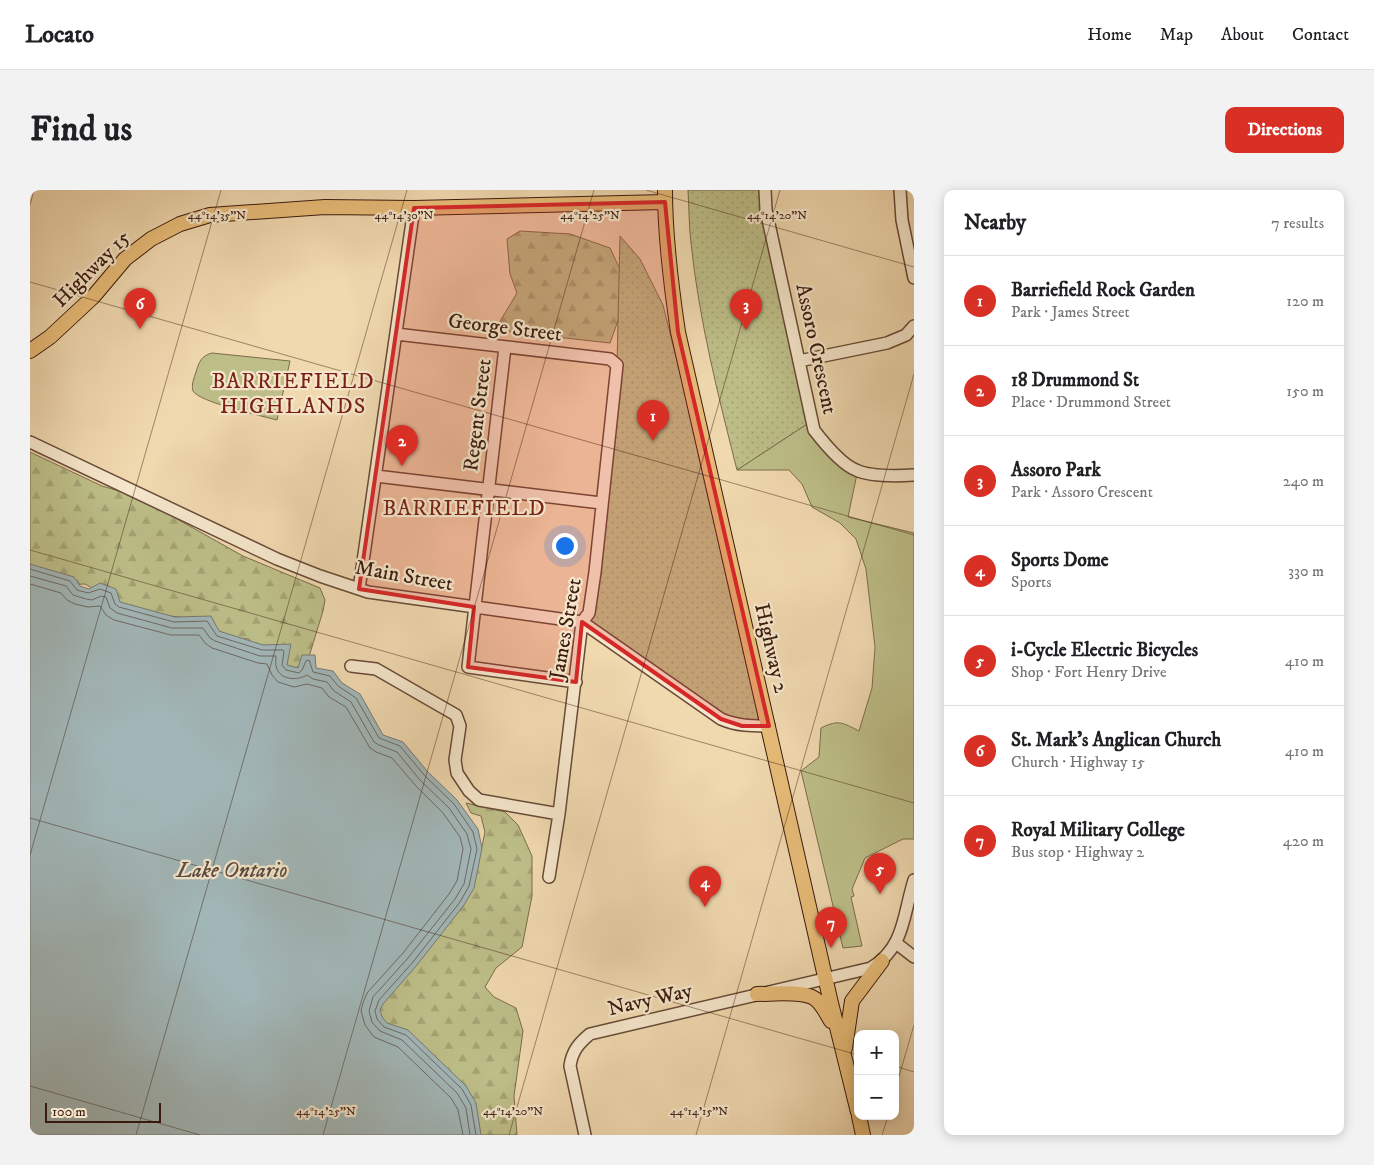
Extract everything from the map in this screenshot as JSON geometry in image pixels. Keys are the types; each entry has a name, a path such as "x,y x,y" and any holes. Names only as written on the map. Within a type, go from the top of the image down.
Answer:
{"main road":[{"name":"Highway 15","path":"30,351 50,337 93,297 125,259 151,239 180,224 210,215 325,207 414,208 665,196"},
{"name":"Highway 2","path":"665,196 668,262 678,332 854,1096"},
{"path":"842,1047 852,1001 882,961"},
{"path":"757,994 796,994 812,997 824,1008 842,1047"},
{"path":"860,1120 863,1135"}],"street":[{"name":"Assoro Crescent","path":"765,190 766,210 814,430 829,450 856,470 892,477 914,475"},
{"path":"900,190 902,220 914,278"},
{"path":"359,589 414,208"},
{"path":"800,361 887,342 906,335 914,326"},
{"name":"George Street","path":"396,334 610,359"},
{"name":"Regent Street","path":"505,347 468,667 576,682"},
{"name":"James Street","path":"548,877 559,814 582,622 589,613 595,572 601,503 617,370 617,365 610,359"},
{"name":"Main Street","path":"30,442 277,558 320,576 368,592 582,622 721,719 742,726 769,726"},
{"path":"376,476 601,503"},
{"path":"352,666 376,669 456,715 460,726 456,760 457,773 469,791 479,800 559,814"},
{"path":"882,961 896,943 904,923 914,880"},
{"path":"896,943 914,957"},
{"name":"Navy Way","path":"585,1135 570,1066 571,1058 579,1043 590,1034 826,978 861,972 882,961"}],"highlighted area":[{"path":"665,202 678,332 769,726 742,726 721,719 582,622 576,682 468,667 474,607 359,589 414,208"}],"green space":[{"path":"688,190 760,190 807,424 737,470 716,386 694,272"},
{"path":"520,231 570,234 610,248 624,278 620,315 610,343 502,331 499,323 517,293 510,274 507,239"},
{"path":"620,236 640,259 663,305 769,726 732,724 582,622 589,613 617,365"},
{"path":"212,353 290,361 277,420 218,404 207,400 193,391 192,386 199,362 205,356"},
{"path":"807,424 823,444 858,469 848,517 914,533 914,839 903,839 865,858 852,889 854,896 851,897 862,946 843,948 801,771 819,757 821,728 841,723 859,731 872,688 875,647 866,569 856,539 840,523 812,507 802,484 789,470 737,470"},
{"path":"30,452 102,486 136,496 243,556 320,588 325,600 307,663 276,676 249,639 205,637 179,617 158,615 134,617 106,596 85,584 63,585 30,573"},
{"path":"466,803 505,812 518,825 532,856 532,896 522,947 496,968 485,987 494,997 516,1008 523,1031 514,1096 517,1135 474,1135 379,1028 375,996 477,870 485,832 481,816 471,813"}],"water":[{"name":"Lake Ontario","path":"30,564 74,577 80,586 89,589 100,583 116,589 120,602 175,617 211,616 219,631 263,645 291,644 287,665 298,668 302,655 315,655 316,668 333,671 342,683 360,694 383,735 403,742 428,772 457,800 478,829 482,848 474,888 464,905 380,1010 382,1017 387,1023 408,1030 466,1086 476,1103 481,1135 30,1135"}],"place":[{"name":"St. Mark's Anglican Church","path":"140,329"},
{"name":"Assoro Park","path":"746,330"},
{"name":"Barriefield Rock Garden","path":"653,441"},
{"name":"18 Drummond St","path":"402,466"},
{"name":"i-Cycle Electric Bicycles","path":"880,894"},
{"name":"Sports Dome","path":"705,907"},
{"name":"Royal Military College","path":"831,948"}],"district":[{"name":"BARRIEFIELD HIGHLANDS","path":"293,394"},
{"name":"BARRIEFIELD","path":"464,508"}]}
